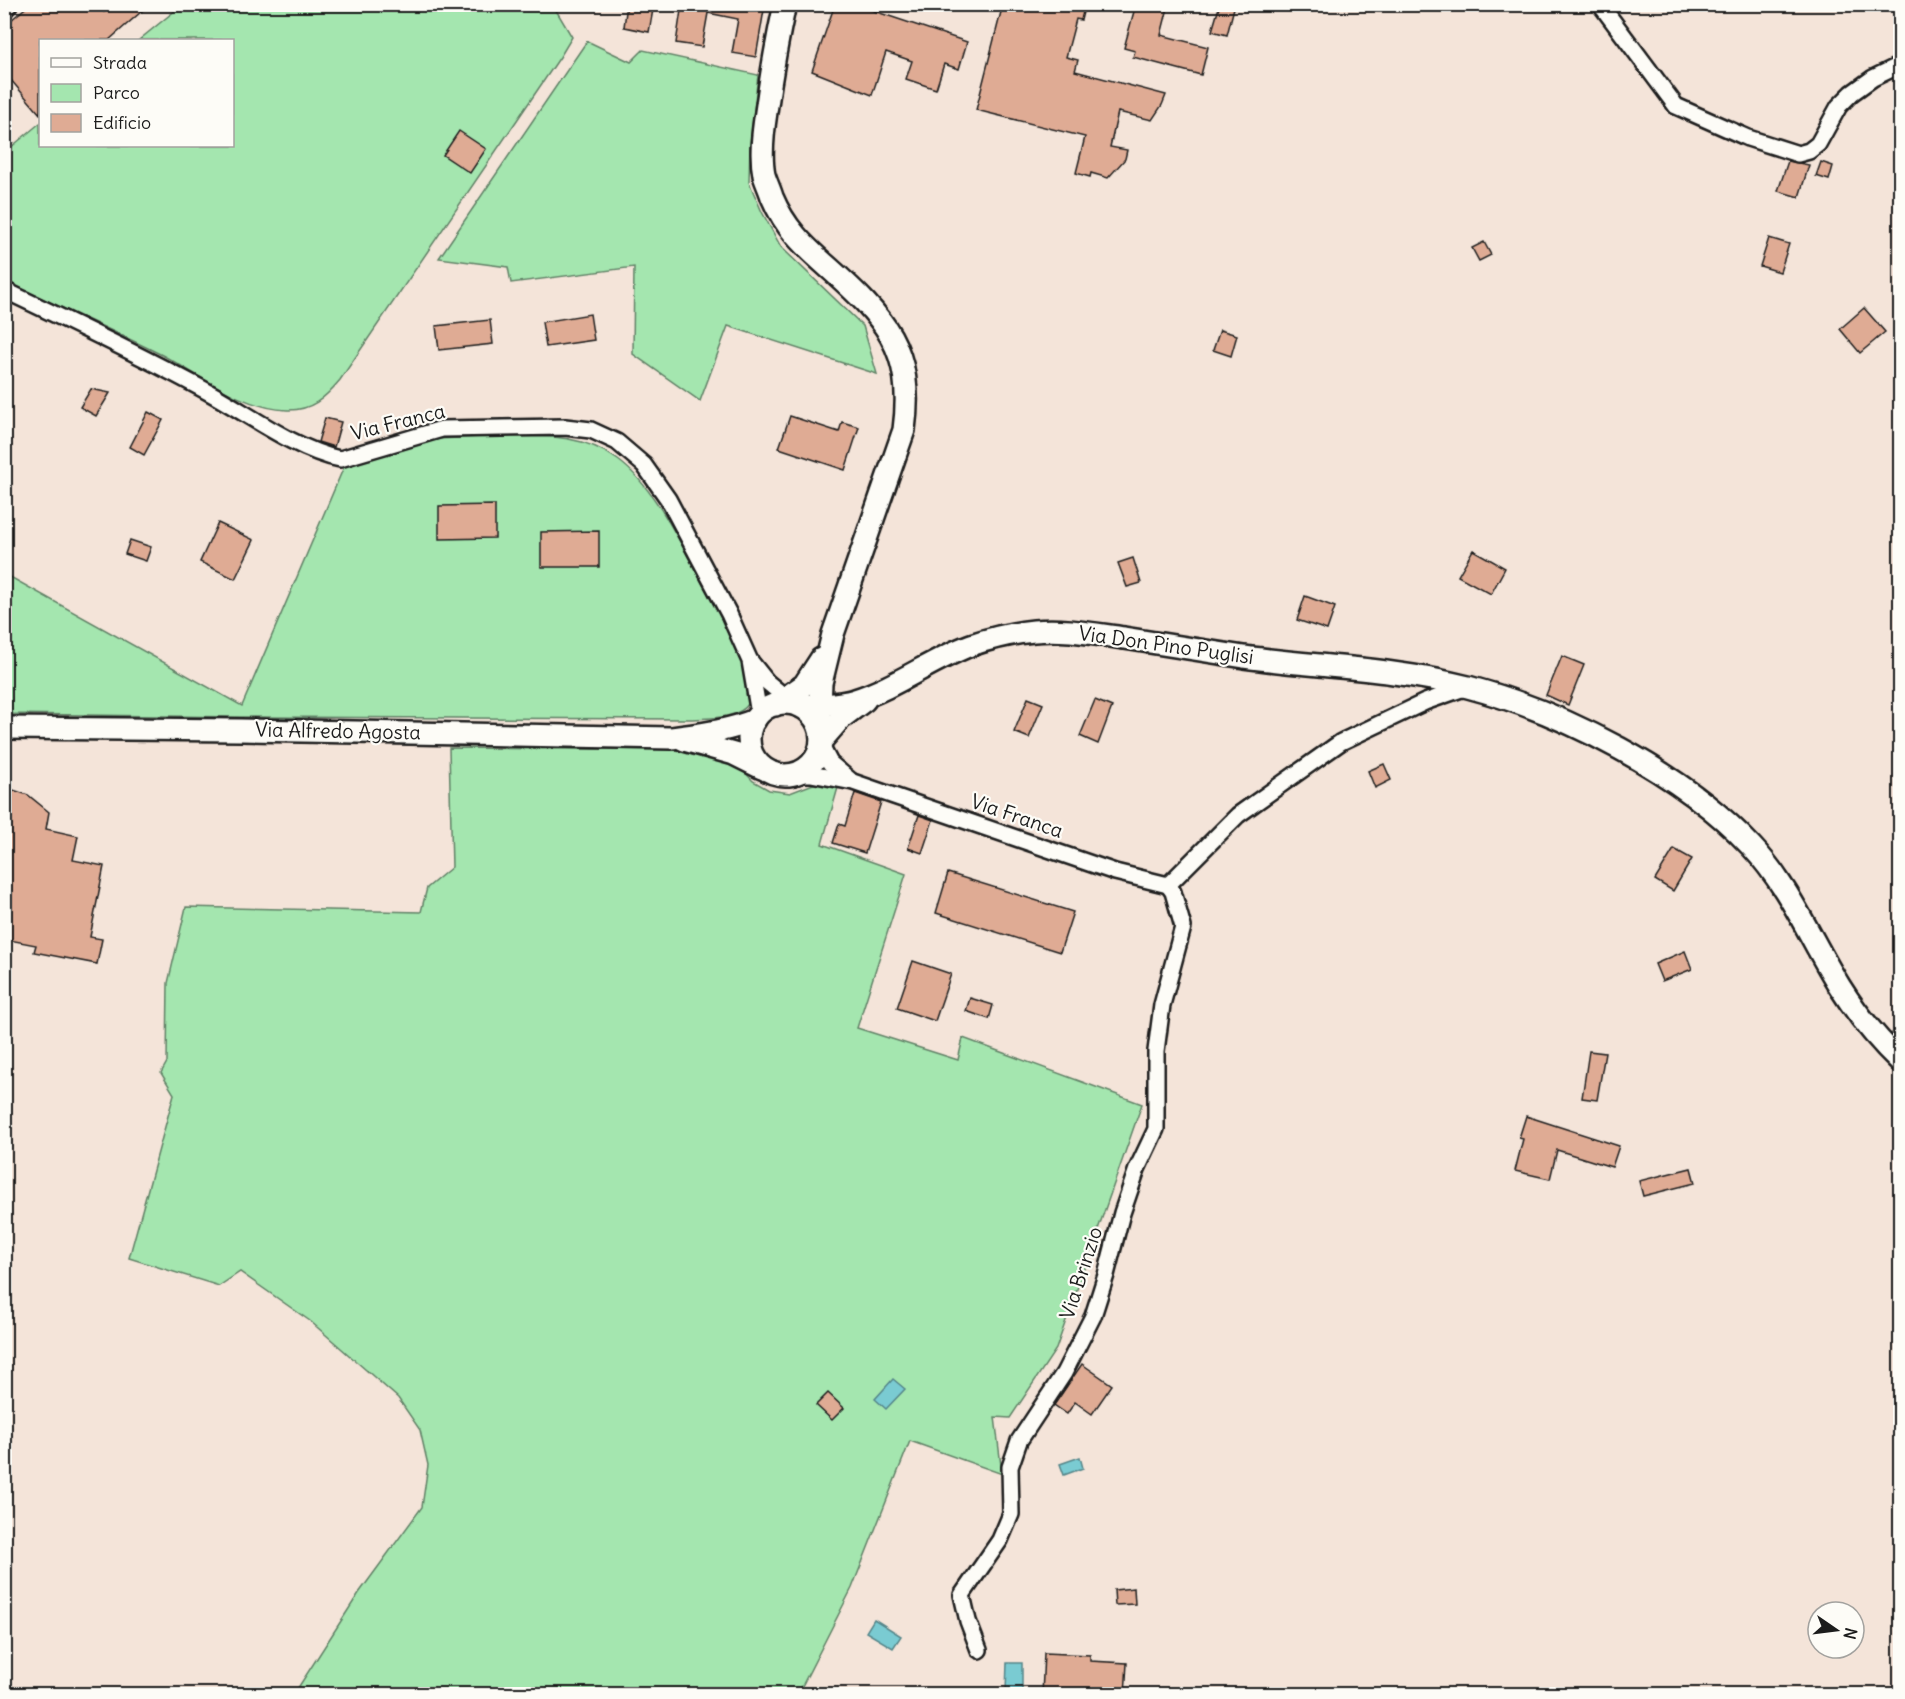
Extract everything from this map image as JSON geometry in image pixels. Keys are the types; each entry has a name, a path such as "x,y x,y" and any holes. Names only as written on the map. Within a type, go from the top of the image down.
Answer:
{"street":[{"path":"785,4 772,62 762,141 764,175 775,204 789,230 866,301 886,326 898,352 907,408 904,430 833,634 821,683 820,738 812,764 795,774"},
{"path":"1600,4 1676,106 1748,138 1798,154 1809,151 1818,144 1839,106 1852,93 1873,78 1900,65"},
{"name":"Via Franca","path":"4,290 200,388 324,456 340,459 442,429 565,427 591,430 617,442 644,465 668,499 729,614 750,661"},
{"name":"Via Don Pino Puglisi","path":"875,692 970,646 1003,636 1034,631 1072,630 1246,657 1414,676 1467,687 1527,706 1609,742 1668,778 1718,816 1751,846 1783,886 1839,986 1862,1020 1900,1061"},
{"path":"833,634 813,674 804,685 750,730 749,741 756,761 773,774 784,776 812,774 853,782"},
{"path":"750,661 767,682 778,708"},
{"path":"750,661 778,708 814,717 830,763 853,782"},
{"path":"767,682 779,687 792,688 804,685"},
{"path":"1168,885 1238,815 1341,742 1425,702 1467,687"},
{"path":"778,708 852,701 875,692"},
{"path":"820,738 841,718 875,692"},
{"name":"Via Alfredo Agosta","path":"4,728 241,729 672,738 739,727 778,708"},
{"name":"Via Alfredo Agosta","path":"672,738 726,751 764,769"},
{"name":"Via Franca","path":"853,782 1115,872 1168,885"},
{"name":"Via Brinzio","path":"979,1650 962,1595 1000,1540 1011,1514 1010,1467 1019,1441 1064,1373 1093,1316 1122,1213 1137,1169 1156,1129 1156,1050 1162,1005 1183,927 1173,892 1168,885"}],"green space":[{"path":"182,5 553,5 572,37 340,380 323,398 310,406 296,410 270,408 237,397 162,355 5,281 4,153 39,124 39,147 234,147 234,39 140,39"},
{"path":"587,41 631,62 643,50 758,75 750,144 749,182 781,247 863,326 877,374 728,326 700,401 633,354 634,267 511,283 508,267 439,258"},
{"path":"535,436 578,441 605,452 632,472 658,504 741,651 749,669 752,688 751,699 744,709 722,717 689,719 5,714 5,574 242,706 346,462 436,439"},
{"path":"449,748 715,750 731,758 753,781 769,790 790,793 821,781 839,784 822,844 906,874 857,1028 958,1060 963,1038 1142,1104 1056,1349 1010,1418 995,1417 1002,1474 910,1441 852,1588 798,1694 294,1694 359,1593 422,1507 428,1465 420,1430 398,1398 310,1321 240,1272 219,1286 129,1258 174,1094 161,1073 167,1062 168,983 186,907 421,912 427,888 452,867"}],"water":[{"path":"893,1379 905,1389 886,1409 875,1399"},
{"path":"1080,1457 1083,1468 1064,1475 1060,1464"},
{"path":"874,1619 901,1636 893,1648 866,1632"},
{"path":"1007,1663 1022,1663 1022,1692 1006,1691"}],"building":[{"path":"30,4 98,5 104,12 114,4 150,4 110,39 39,39 39,113 4,72 4,26"},
{"path":"627,4 654,4 649,32 624,27"},
{"path":"682,4 765,4 756,57 732,53 738,19 708,13 702,47 676,43"},
{"path":"835,4 853,4 967,42 959,69 944,64 936,89 906,79 912,61 886,52 872,95 812,71"},
{"path":"1003,4 1085,4 1081,20 1076,19 1066,57 1078,60 1075,71 1166,95 1152,120 1118,112 1110,147 1127,150 1125,159 1108,178 1091,173 1090,177 1076,173 1085,137 976,110"},
{"path":"1136,4 1169,4 1161,35 1208,47 1201,75 1133,57 1135,51 1124,48"},
{"path":"1220,4 1235,4 1227,35 1212,31"},
{"path":"459,131 486,149 470,173 443,155"},
{"path":"1788,161 1809,165 1799,197 1778,191"},
{"path":"1821,162 1833,166 1829,180 1816,176"},
{"path":"1769,238 1789,244 1780,272 1760,266"},
{"path":"1484,242 1491,255 1479,261 1472,248"},
{"path":"1864,308 1885,332 1860,353 1840,329"},
{"path":"590,314 594,340 546,347 542,322"},
{"path":"490,320 493,344 439,350 436,326"},
{"path":"1220,330 1237,335 1231,356 1213,350"},
{"path":"91,389 110,393 96,416 80,407"},
{"path":"148,412 163,420 144,455 130,447"},
{"path":"790,416 839,432 842,422 859,427 845,470 779,448"},
{"path":"325,418 341,422 334,447 318,442"},
{"path":"495,505 495,538 439,539 439,506"},
{"path":"218,523 254,540 235,579 200,562"},
{"path":"599,531 599,567 541,567 541,532"},
{"path":"130,540 151,547 146,561 125,554"},
{"path":"1473,550 1505,568 1491,594 1458,576"},
{"path":"1133,558 1141,583 1127,587 1118,563"},
{"path":"1305,596 1335,607 1327,630 1297,620"},
{"path":"1562,656 1584,665 1568,705 1546,695"},
{"path":"1028,698 1043,704 1029,738 1014,732"},
{"path":"1095,700 1112,707 1098,744 1080,736"},
{"path":"1384,764 1391,780 1375,788 1368,771"},
{"path":"10,789 28,795 49,812 46,829 78,836 73,860 104,866 90,937 102,939 97,964 34,952 36,945 4,939 4,814"},
{"path":"855,793 881,802 865,853 833,843 839,824 845,826"},
{"path":"919,815 933,820 922,853 908,848"},
{"path":"1674,849 1692,859 1673,891 1655,880"},
{"path":"948,873 1073,912 1060,952 936,913"},
{"path":"1685,951 1692,969 1662,981 1655,964"},
{"path":"913,961 951,974 935,1021 897,1008"},
{"path":"970,998 993,1005 989,1019 966,1011"},
{"path":"1589,1051 1605,1053 1597,1100 1582,1098"},
{"path":"1526,1116 1619,1146 1612,1167 1557,1150 1550,1179 1515,1171 1523,1139 1519,1138"},
{"path":"1691,1168 1695,1183 1643,1196 1639,1181"},
{"path":"1082,1364 1112,1385 1092,1414 1075,1402 1067,1414 1054,1405"},
{"path":"828,1393 844,1408 832,1420 816,1405"},
{"path":"1134,1588 1135,1604 1115,1605 1114,1590"},
{"path":"1044,1653 1090,1655 1090,1661 1127,1663 1125,1695 1042,1695"}]}
